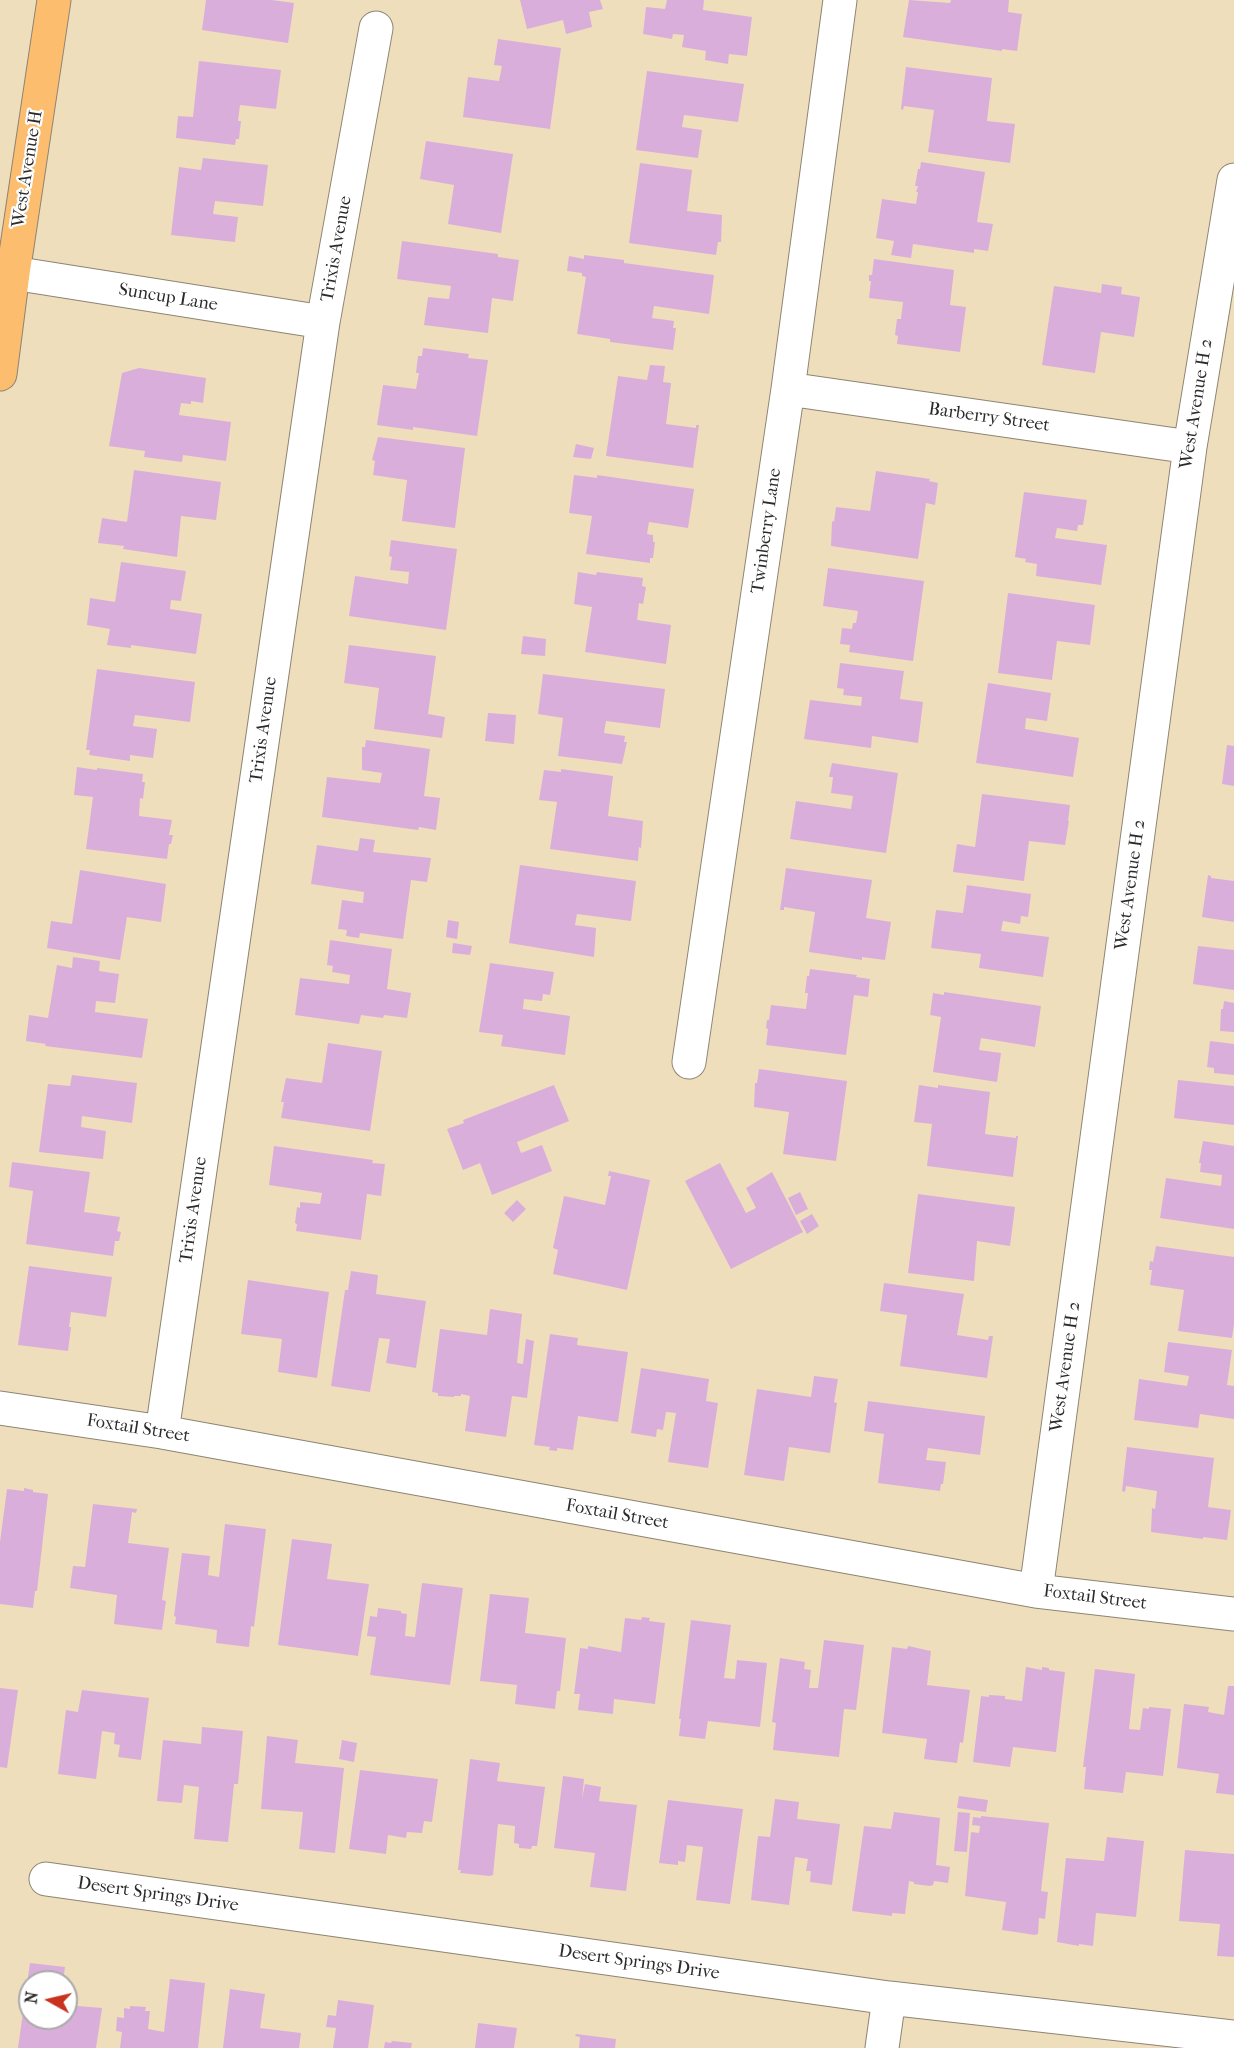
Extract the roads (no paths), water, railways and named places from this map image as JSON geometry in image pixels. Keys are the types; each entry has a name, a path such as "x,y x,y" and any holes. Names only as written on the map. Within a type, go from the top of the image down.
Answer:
{"main road":[{"name":"West Avenue H","path":"0,374 54,0"}],"street":[{"name":"Twinberry Lane","path":"689,1062 788,389 840,0"},
{"name":"Trixis Avenue","path":"162,1432 323,322 376,28"},
{"name":"West Avenue H 2","path":"1036,1591 1190,447 1234,180"},
{"name":"Suncup Lane","path":"13,273 323,322"},
{"name":"Barberry Street","path":"788,389 1190,447"},
{"name":"Foxtail Street","path":"0,1408 162,1432 1036,1591 1234,1614"},
{"name":"Desert Springs Drive","path":"46,1879 889,1998 1234,2037"},
{"path":"882,2048 889,1998"}]}
